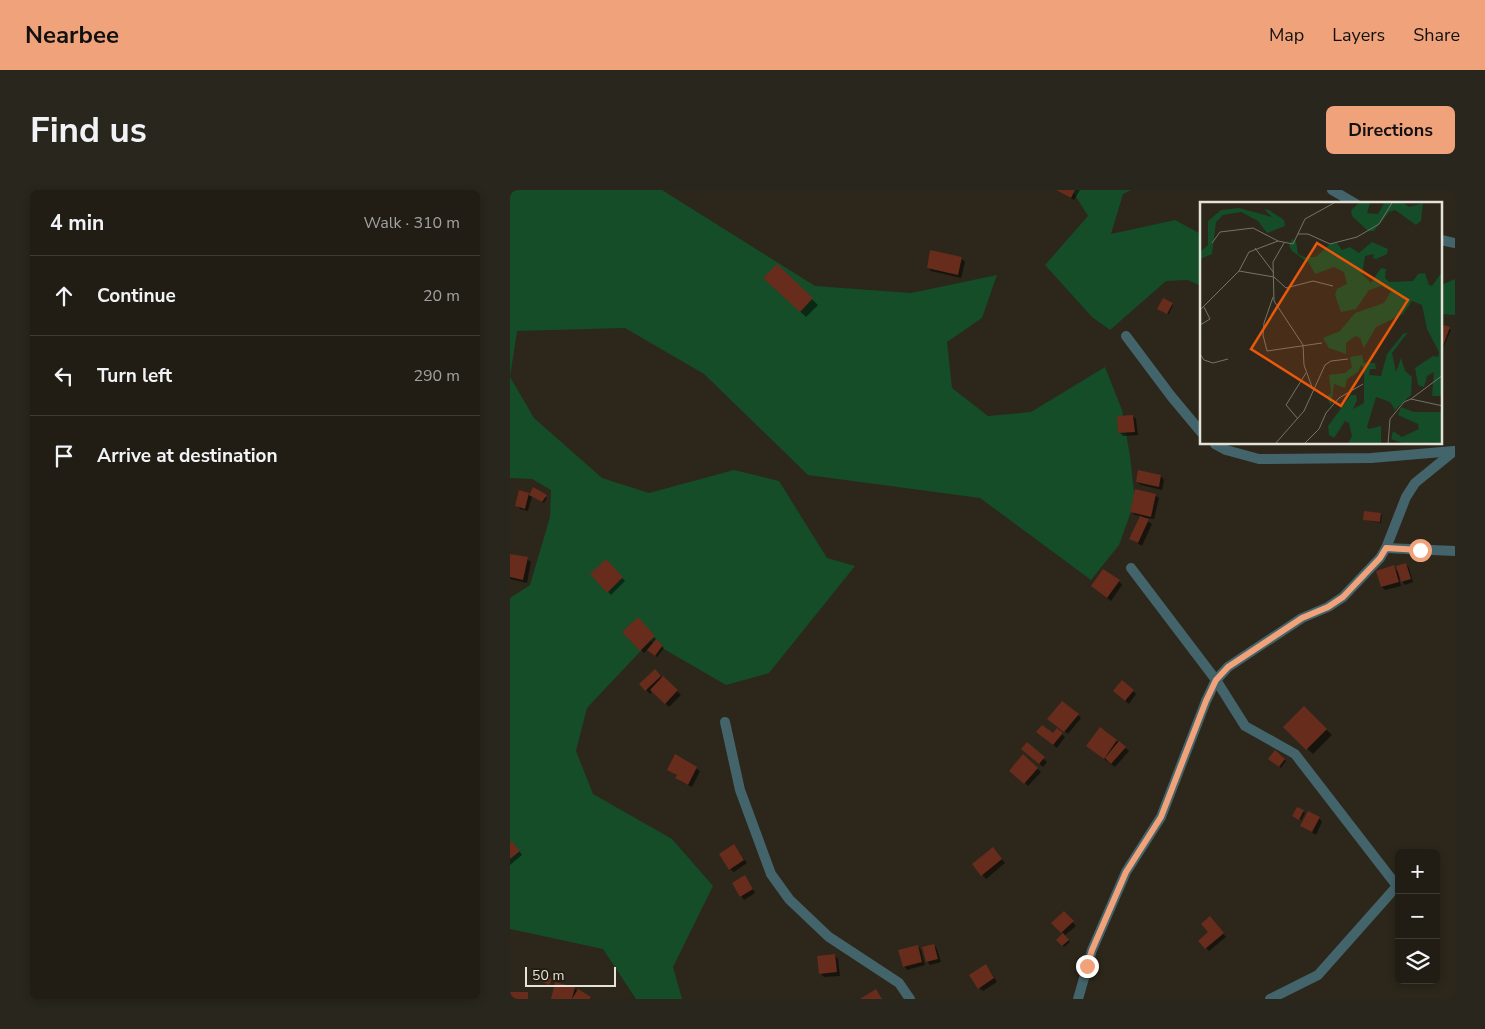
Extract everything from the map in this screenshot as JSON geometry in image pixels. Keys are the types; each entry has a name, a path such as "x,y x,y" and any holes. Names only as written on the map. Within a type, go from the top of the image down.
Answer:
{"street":[{"path":"1332,190 1353,202"},
{"path":"1442,240 1455,243"},
{"path":"1126,336 1200,431"},
{"path":"1217,445 1226,450 1259,459 1371,458 1454,451"},
{"path":"1078,999 1092,950 1126,872 1161,817 1216,680 1228,667 1294,623 1343,597 1380,558 1386,548 1406,497 1415,484 1454,451"},
{"path":"1386,548 1455,551"},
{"path":"1131,568 1216,680 1245,726 1295,754 1397,886 1318,975 1270,999"},
{"path":"725,722 740,790 771,874 789,899 829,937 899,983 910,999"}],"green space":[{"path":"510,190 662,190 815,286 911,293 997,275 982,318 947,342 952,388 988,416 1031,412 1105,367 1122,410 1135,501 1119,545 1091,580 980,498 808,475 704,374 625,328 517,331 510,377"},
{"path":"1072,190 1131,190 1123,194 1111,234 1175,220 1200,233 1200,286 1188,280 1166,281 1110,330 1092,317 1045,265 1088,216"},
{"path":"1455,279 1455,315 1442,314 1442,285"},
{"path":"510,377 534,418 602,478 649,493 734,470 779,481 827,558 855,566 769,673 726,685 650,641 587,708 576,751 593,794 672,839 713,886 673,967 682,999 636,999 603,949 510,929 510,598 530,585 550,517 551,490 532,479 510,478"}],"building":[{"path":"1056,190 1075,190 1071,198"},
{"path":"930,250 962,257 958,275 927,268"},
{"path":"777,264 813,298 800,312 763,278"},
{"path":"1163,298 1173,303 1167,314 1157,309"},
{"path":"1444,325 1450,327 1443,346 1442,346 1442,330"},
{"path":"1133,415 1135,432 1118,433 1117,416"},
{"path":"1138,470 1161,475 1159,487 1136,482"},
{"path":"533,487 547,495 542,502 529,495"},
{"path":"1135,489 1156,494 1151,517 1130,512"},
{"path":"519,490 529,493 525,509 515,506"},
{"path":"1364,511 1381,513 1380,522 1363,520"},
{"path":"1140,516 1149,519 1138,543 1129,539"},
{"path":"510,554 528,557 523,580 510,577"},
{"path":"606,559 623,577 607,593 590,574"},
{"path":"1406,563 1411,579 1401,582 1396,566"},
{"path":"1394,565 1399,582 1381,587 1376,571"},
{"path":"1103,569 1120,580 1107,598 1091,586"},
{"path":"638,617 655,636 640,651 622,632"},
{"path":"656,639 663,645 655,656 647,650"},
{"path":"655,669 661,676 645,691 639,684"},
{"path":"663,676 678,690 665,704 650,690"},
{"path":"1122,680 1134,690 1125,701 1113,691"},
{"path":"1062,701 1079,714 1064,732 1047,719"},
{"path":"1304,706 1327,729 1306,750 1283,727"},
{"path":"1042,725 1053,733 1057,728 1063,733 1053,745 1036,732"},
{"path":"1100,727 1117,740 1104,759 1086,746"},
{"path":"1119,741 1126,747 1111,764 1105,758"},
{"path":"1027,742 1045,757 1039,764 1021,749"},
{"path":"1275,750 1285,759 1279,767 1268,759"},
{"path":"675,754 697,767 688,785 675,778 677,775 667,770"},
{"path":"1023,754 1038,768 1024,784 1009,771"},
{"path":"1297,807 1304,810 1299,820 1292,816"},
{"path":"1308,811 1320,817 1312,832 1300,826"},
{"path":"512,841 520,851 510,859 510,843"},
{"path":"734,844 744,860 729,870 719,854"},
{"path":"993,847 1002,859 981,876 972,864"},
{"path":"745,875 753,889 740,897 732,883"},
{"path":"1064,911 1074,921 1061,933 1051,923"},
{"path":"1210,916 1224,933 1205,949 1198,941 1208,932 1201,924"},
{"path":"1063,933 1069,940 1062,946 1056,940"},
{"path":"934,944 938,959 926,962 922,947"},
{"path":"918,945 922,962 903,967 898,950"},
{"path":"835,954 837,972 819,974 817,956"},
{"path":"986,964 994,978 978,989 969,975"},
{"path":"545,975 552,979 549,985 541,981"},
{"path":"555,982 575,987 572,999 551,999"},
{"path":"578,989 591,997 590,999 572,999"},
{"path":"876,989 882,999 860,999"},
{"path":"510,992 528,992 528,999 510,999"}],"route":[{"path":"1087,966 1092,950 1126,872 1161,817 1216,680 1228,667 1302,618 1328,607 1343,597 1380,558 1386,548 1420,550"}]}
